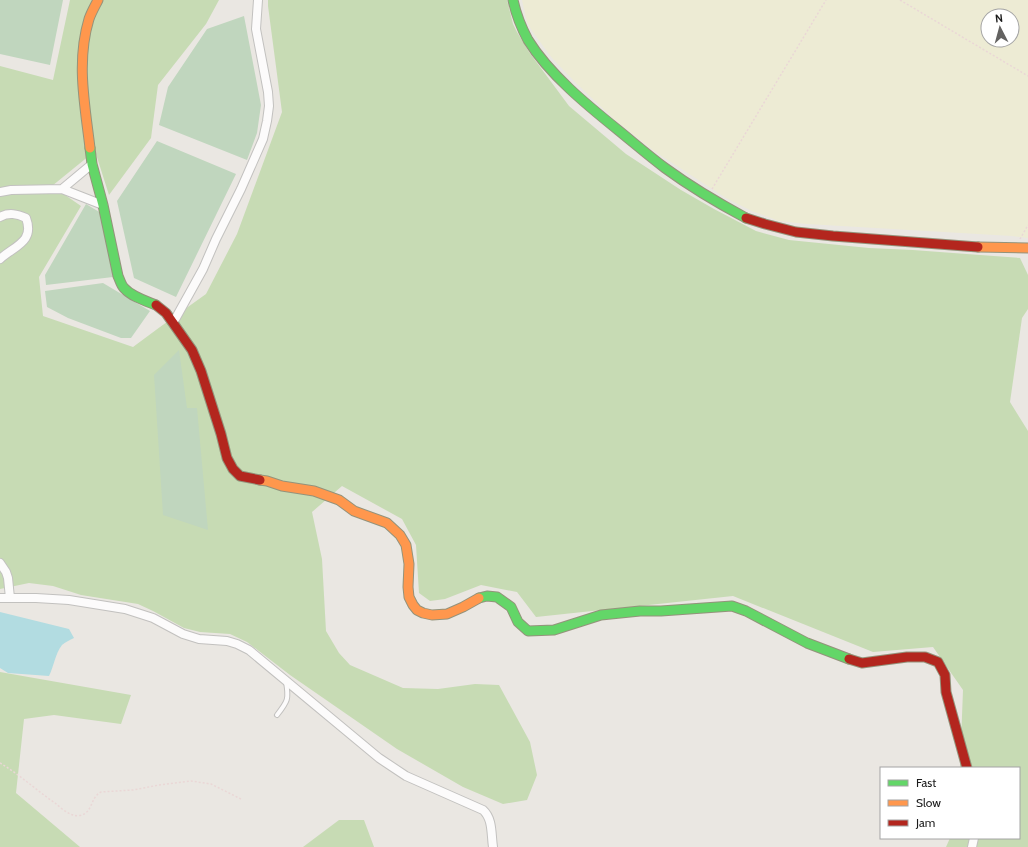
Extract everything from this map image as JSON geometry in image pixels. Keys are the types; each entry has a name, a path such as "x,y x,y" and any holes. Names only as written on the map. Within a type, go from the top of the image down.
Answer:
{"street":[{"path":"98,0 89,18 83,45 82,78 92,164 103,205 118,276 128,292 158,306 166,312 192,350 201,371 227,458 233,469 240,476 267,481 282,486 314,491 339,500 354,511 387,523 400,535 406,545 409,564 409,597 417,610 423,613 432,615 447,614 463,607 477,598 487,596 497,597 511,607 518,622 528,631 541,631 554,630 601,615 640,611 732,606 746,611 807,643 862,663 907,657 924,657 938,662 944,675 946,692 967,767"},
{"path":"173,323 202,269 263,139 267,121 268,92 256,29 258,0"},
{"path":"513,0 516,13 528,39 539,55 557,76 593,110 665,168 708,197 749,219 796,232 833,236 975,246 1028,248"},
{"path":"62,190 92,164"},
{"path":"0,192 11,190 62,190 103,205"},
{"path":"0,217 9,214 18,214 26,218 29,225 28,234 23,242 0,259"},
{"path":"0,563 8,578 10,598"},
{"path":"0,598 69,600 137,612 154,618 188,636 199,639 227,641 249,650 379,758 406,776 483,810 489,818 493,847"}],"lane":[{"path":"277,715 285,705 288,694 285,679"}],"path":[{"path":"708,197 826,0"},
{"path":"900,0 1028,76"},
{"path":"1014,247 1028,225"},
{"path":"0,763 40,793 71,814 77,816 85,814 90,808 94,798 100,792 133,790 191,781 211,784 241,799"}],"shaded area":[{"path":"522,0 1028,0 1028,238 807,224 779,221 752,211 726,198 654,151 614,119 552,58 527,22"}],"green space":[{"path":"0,0 63,0 50,65 0,54"},
{"path":"70,0 219,0 206,24 158,85 151,138 109,195 95,151 52,186 81,206 39,277 43,316 133,347 206,294 237,234 282,112 268,0 507,0 513,24 517,32 529,52 569,106 626,154 681,190 756,231 789,240 869,248 1020,258 1028,275 1028,309 1022,318 1010,402 1028,431 1028,847 946,847 950,839 1020,839 1020,767 960,767 963,690 933,647 873,652 733,596 536,617 517,592 481,585 445,599 430,601 419,593 416,545 402,519 342,486 312,512 322,559 326,631 339,653 350,665 403,688 438,689 475,684 499,685 530,742 537,775 527,800 503,804 463,787 397,749 290,675 247,642 230,634 200,632 184,628 138,604 81,595 53,586 29,583 0,589 0,66 53,80"},
{"path":"244,16 261,105 257,133 247,160 159,125 168,87 207,29"},
{"path":"157,141 236,174 176,297 134,278 117,201"},
{"path":"86,204 101,213 113,277 46,285 45,275"},
{"path":"103,283 150,311 131,338 121,338 68,318 47,307 45,291"},
{"path":"179,350 187,408 197,408 208,530 163,515 154,375"},
{"path":"0,672 131,695 121,724 54,715 24,719 16,793 80,847 0,847"},
{"path":"339,820 364,820 374,847 303,847"}],"water":[{"path":"0,612 69,629 74,638 63,644 56,656 49,676 8,673 0,668"}],"traffic: fast":[{"path":"513,0 519,20 528,40 547,65 569,88 665,168 725,207 746,218"},
{"path":"90,148 92,164 103,205 118,276 122,285 127,291 156,305"},
{"path":"479,598 487,596 497,597 511,607 518,622 528,631 554,630 601,615 640,611 732,606 746,611 807,643 849,659"}],"traffic: slow":[{"path":"90,148 84,100 82,67 85,35 89,19 98,0"},
{"path":"978,247 1028,248"},
{"path":"260,480 282,486 314,491 339,500 354,511 387,523 400,535 406,545 409,564 409,597 417,610 432,615 447,614 479,598"}],"traffic: jam":[{"path":"746,218 796,232 978,247"},
{"path":"156,305 166,313 192,350 201,371 227,458 233,469 240,476 260,480"},
{"path":"849,659 862,663 907,657 925,657 938,662 945,675 946,692 967,767"}]}
